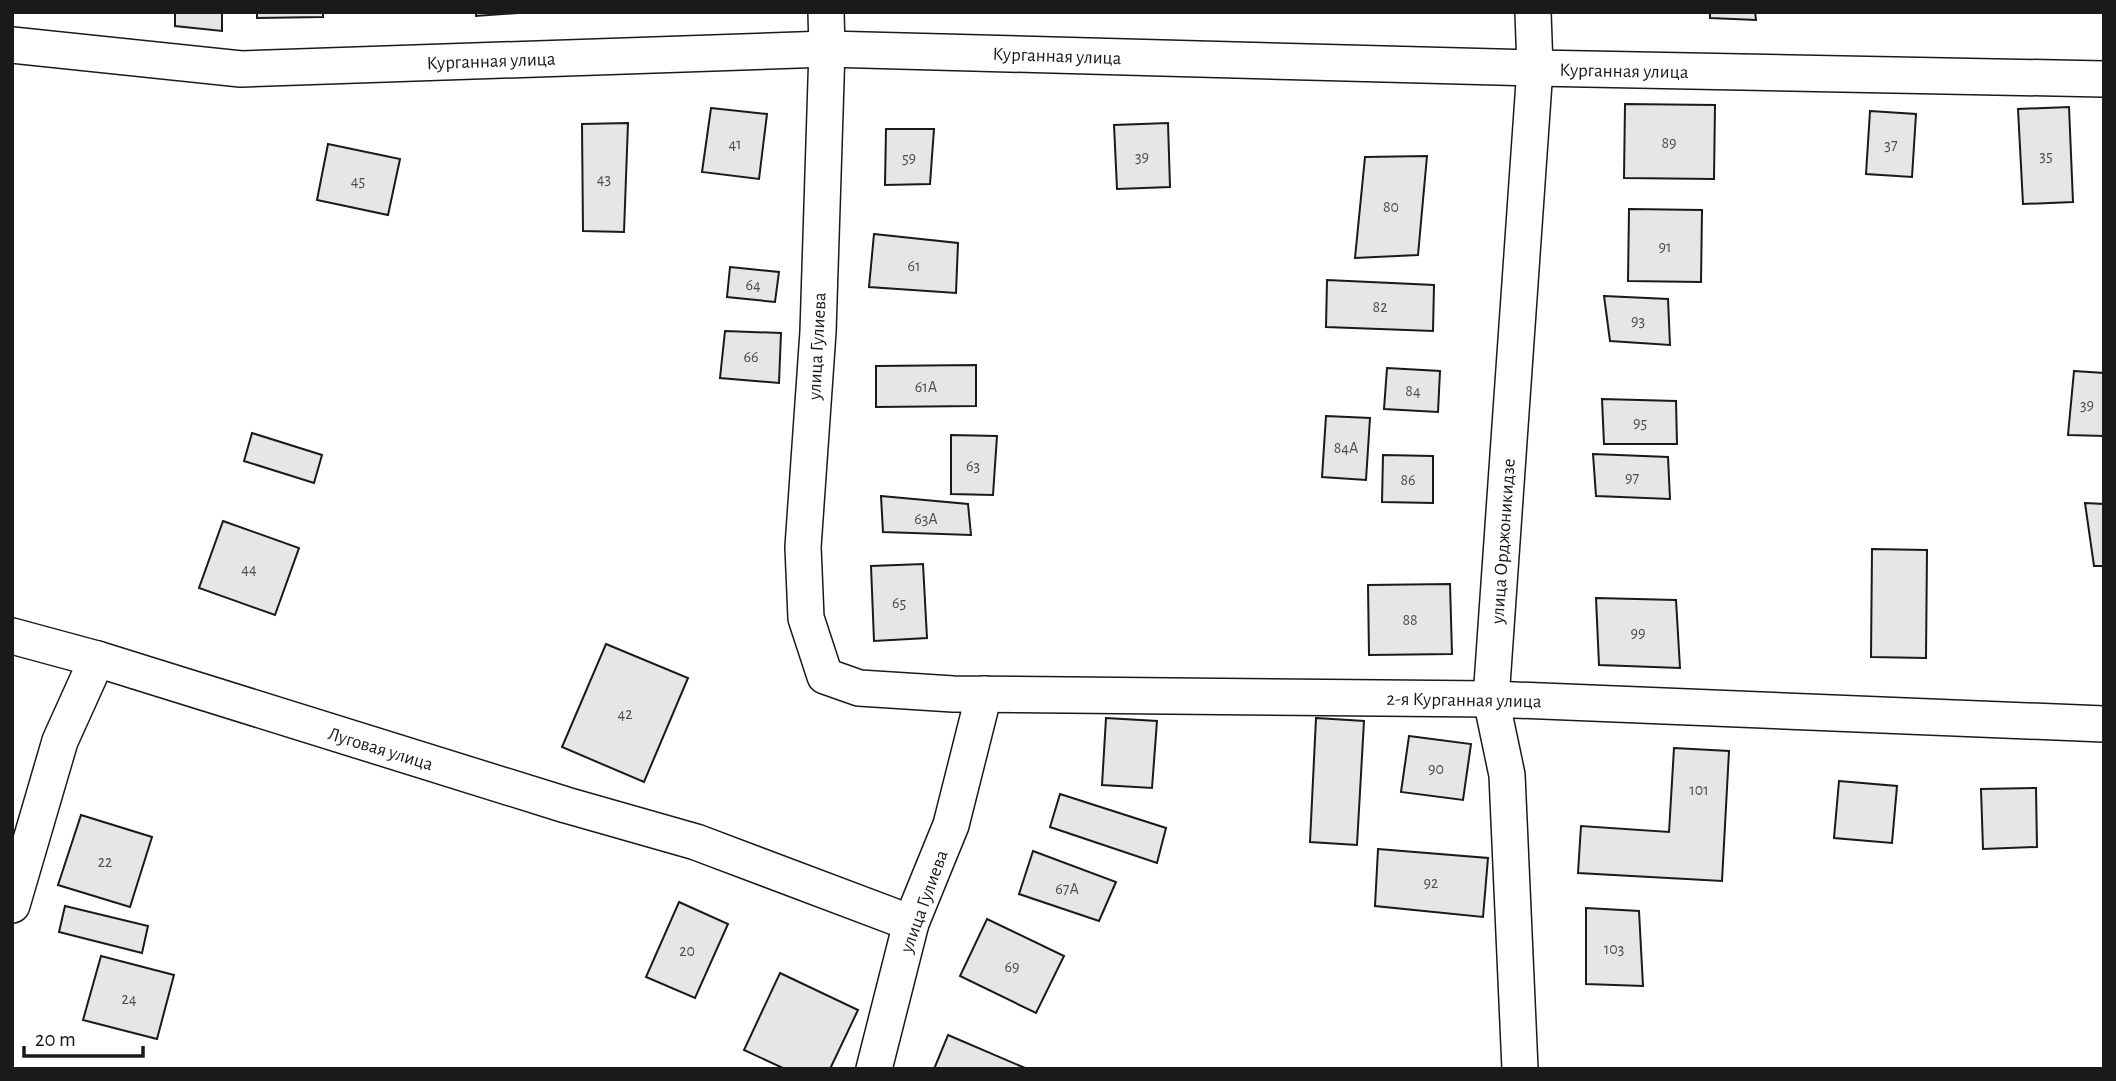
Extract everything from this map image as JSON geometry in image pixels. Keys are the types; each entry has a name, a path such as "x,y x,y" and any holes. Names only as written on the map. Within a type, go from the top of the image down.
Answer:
{"street":[{"name":"улица Гулиева","path":"825,676 806,618 803,547 818,332 826,12"},
{"name":"улица Орджоникидзе","path":"1520,1069 1507,775 1491,699 1535,68 1533,12"},
{"name":"Курганная улица","path":"12,45 242,69 827,49 1535,68 2104,79"},
{"name":"Луговая улица","path":"12,636 97,659 566,805 696,842 911,923"},
{"path":"12,905 60,741 97,659"},
{"name":"2-я Курганная улица","path":"825,676 859,688 984,694 1491,699 2104,724"},
{"name":"улица Гулиева","path":"874,1069 911,923 951,825 984,694"}],"building":[{"path":"175,12 222,12 222,31 175,26"},
{"path":"257,12 323,12 323,17 257,18"},
{"path":"476,12 517,12 517,13 476,16"},
{"path":"1710,12 1755,12 1756,20 1710,18"},
{"path":"1625,104 1715,105 1714,179 1624,178"},
{"path":"2069,107 2073,202 2023,204 2018,109"},
{"path":"711,108 767,114 759,179 702,172"},
{"path":"1870,111 1916,114 1912,177 1866,174"},
{"path":"628,123 624,232 583,231 582,124"},
{"path":"1168,123 1170,187 1117,189 1114,125"},
{"path":"886,129 934,129 930,184 885,185"},
{"path":"328,144 400,159 388,215 317,200"},
{"path":"1427,156 1418,255 1355,258 1365,157"},
{"path":"1629,209 1702,210 1701,282 1628,281"},
{"path":"874,234 958,243 956,293 869,287"},
{"path":"730,267 779,272 775,302 727,297"},
{"path":"1327,280 1434,285 1433,331 1326,327"},
{"path":"1604,296 1668,299 1670,345 1610,341"},
{"path":"725,331 781,333 779,383 720,378"},
{"path":"976,365 976,406 876,407 876,366"},
{"path":"1387,368 1440,371 1438,412 1384,409"},
{"path":"2074,371 2104,373 2104,436 2068,435"},
{"path":"1602,399 1676,401 1677,444 1604,444"},
{"path":"1326,416 1370,418 1366,480 1322,477"},
{"path":"252,433 322,455 314,483 244,461"},
{"path":"951,435 997,436 993,495 951,494"},
{"path":"1593,454 1668,457 1670,499 1596,496"},
{"path":"1383,455 1433,456 1433,503 1382,502"},
{"path":"881,496 968,504 971,535 883,532"},
{"path":"2085,503 2104,504 2104,566 2094,566"},
{"path":"223,521 299,548 275,615 199,588"},
{"path":"1872,549 1927,550 1926,658 1871,657"},
{"path":"923,564 927,638 874,641 871,566"},
{"path":"1450,584 1452,654 1369,655 1368,585"},
{"path":"1596,598 1676,600 1680,668 1599,665"},
{"path":"606,644 688,678 644,782 562,747"},
{"path":"1106,718 1157,721 1152,788 1102,785"},
{"path":"1316,718 1364,721 1357,845 1310,842"},
{"path":"1409,736 1471,744 1463,800 1401,792"},
{"path":"1674,748 1729,751 1722,881 1578,873 1581,826 1669,832"},
{"path":"1839,781 1897,786 1892,843 1834,838"},
{"path":"2036,788 2037,847 1983,849 1981,789"},
{"path":"1060,794 1166,828 1157,863 1050,827"},
{"path":"81,815 152,837 130,907 58,885"},
{"path":"1378,849 1488,858 1483,917 1375,906"},
{"path":"1033,851 1116,882 1099,921 1019,894"},
{"path":"679,902 728,924 695,998 646,977"},
{"path":"65,906 148,926 142,953 59,932"},
{"path":"1586,908 1639,911 1643,986 1586,984"},
{"path":"987,919 1064,956 1036,1013 960,976"},
{"path":"101,956 174,975 157,1039 83,1020"},
{"path":"780,973 858,1010 830,1069 785,1069 744,1050"},
{"path":"948,1035 1025,1068 1025,1069 934,1069"}]}
